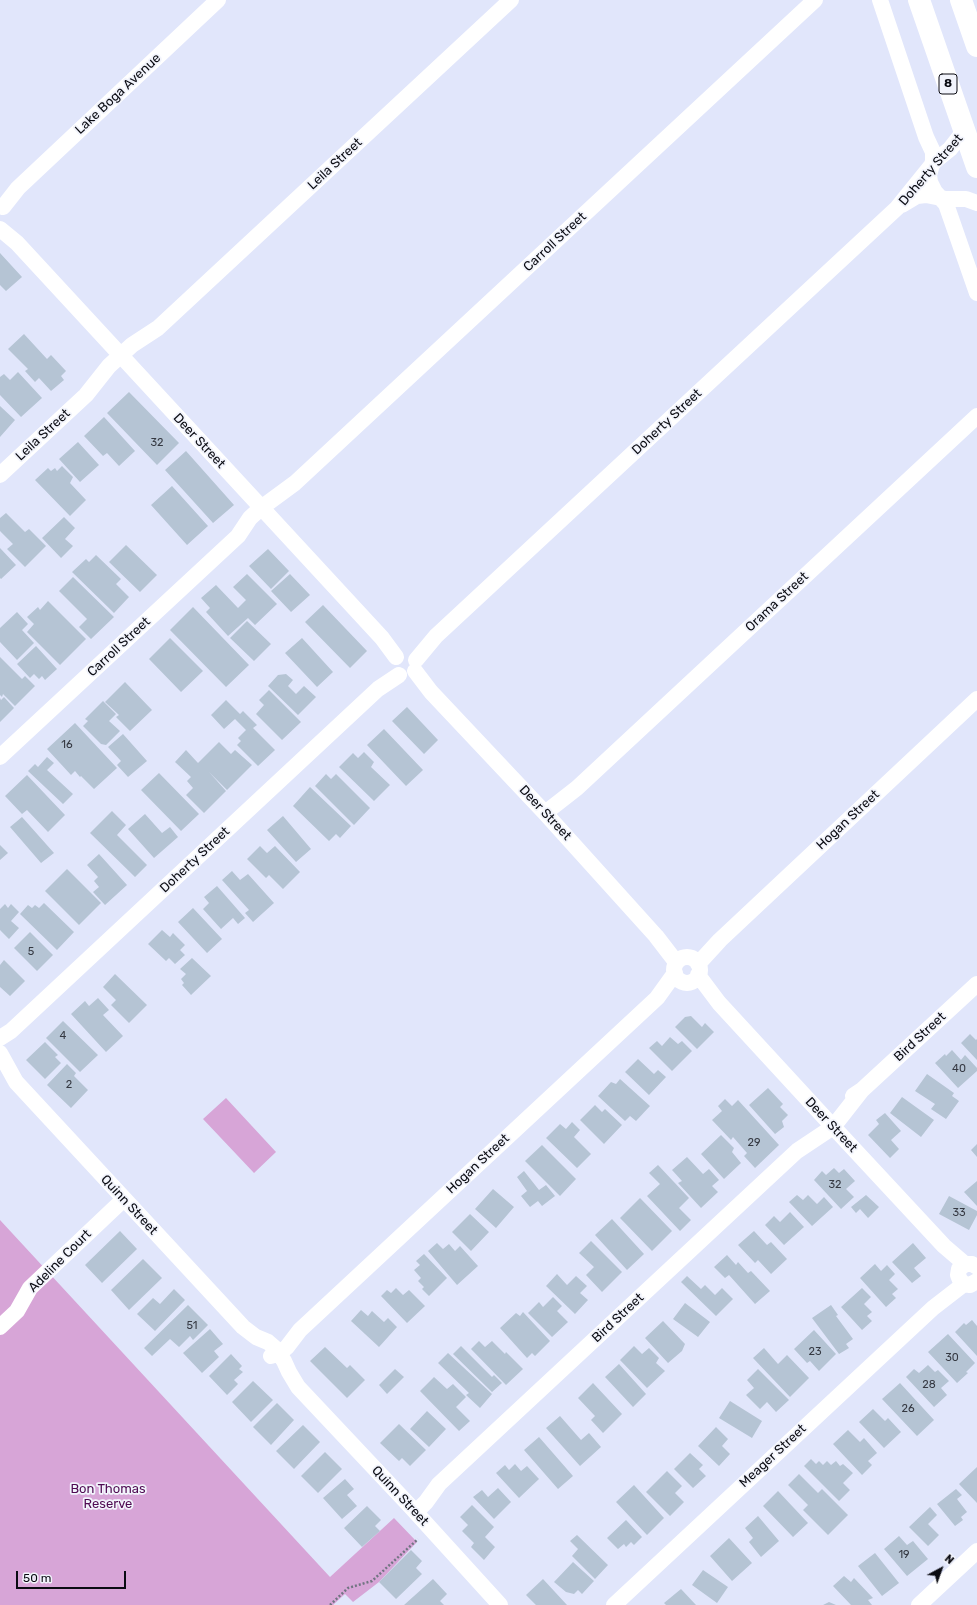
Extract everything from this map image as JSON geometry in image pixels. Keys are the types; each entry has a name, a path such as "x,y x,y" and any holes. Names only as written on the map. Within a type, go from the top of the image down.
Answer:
{"highway":[{"name":"8","path":"919,0 977,167"},
{"path":"961,0 977,46"}],"street":[{"name":"Lake Boga Avenue","path":"1,213 18,188 218,0"},
{"name":"Leila Street","path":"0,475 86,395 116,374 124,360 139,353 158,328 511,0"},
{"name":"Carroll Street","path":"0,757 238,536 257,526 264,512 279,505 295,484 816,0"},
{"path":"880,0 926,137 933,151 929,179 933,189 946,204 977,293"},
{"name":"Doherty Street","path":"0,1045 6,1034 897,208 932,165 950,149 964,131"},
{"name":"Doherty Street","path":"897,208 921,195 966,199 977,203"},
{"name":"Deer Street","path":"1,213 17,243 264,512 548,816 656,936 970,1274"},
{"name":"Orama Street","path":"548,816 977,416"},
{"name":"Hogan Street","path":"275,1352 282,1341 300,1330 977,700"},
{"name":"Bird Street","path":"413,1509 420,1496 439,1484 977,984"},
{"name":"Quinn Street","path":"0,1053 16,1082"},
{"name":"Quinn Street","path":"0,1070 16,1082 243,1327 250,1341 266,1353 275,1352 275,1366 286,1379 298,1387 413,1509 500,1605"},
{"name":"Adeline Court","path":"0,1327 17,1311 30,1288 124,1199"},
{"name":"Meager Street","path":"614,1605 970,1274"},
{"path":"919,1605 977,1551"}],"path":[{"path":"330,1605 348,1588 372,1581 418,1539"}],"green space":[{"path":"226,1098 276,1152 254,1173 203,1119"},
{"name":"Bon Thomas Reserve","path":"0,1220 330,1577 394,1518 417,1542 379,1582 353,1602 345,1594 333,1605 0,1605"}],"building":[{"path":"0,253 22,277 6,291 0,285"},
{"path":"24,334 47,359 51,355 66,371 61,376 64,380 51,391 39,378 35,382 25,371 28,369 8,349"},
{"path":"18,372 42,398 21,417 0,395 0,377 4,374 10,380"},
{"path":"129,392 179,443 157,465 107,413"},
{"path":"0,406 15,420 0,437"},
{"path":"104,417 135,451 119,466 107,453 103,456 84,436"},
{"path":"78,442 99,465 80,482 59,459"},
{"path":"186,451 234,505 213,523 165,470"},
{"path":"62,466 73,477 70,483 86,500 70,516 35,480 48,468 51,471 55,468 57,471"},
{"path":"172,486 208,526 187,545 151,505"},
{"path":"6,513 25,532 29,529 46,546 25,567 7,549 13,544 0,531 0,518"},
{"path":"64,517 75,528 65,539 73,546 61,558 42,538"},
{"path":"126,545 157,575 140,592 109,562"},
{"path":"0,548 16,565 1,579 0,578"},
{"path":"268,549 289,571 271,589 249,566"},
{"path":"96,555 121,579 116,584 129,597 114,613 72,572 86,559 89,562"},
{"path":"247,574 277,604 255,625 248,618 228,636 206,612 210,608 201,598 216,585 238,608 246,600 233,587"},
{"path":"290,574 310,595 291,612 271,591"},
{"path":"73,577 114,617 91,639 79,627 87,619 59,591"},
{"path":"48,601 86,639 60,665 27,632 34,624 27,617 38,607 40,610"},
{"path":"323,605 367,651 350,668 305,622"},
{"path":"193,607 249,665 226,687 170,630"},
{"path":"17,612 28,624 22,630 34,643 17,660 0,642 0,628"},
{"path":"247,621 271,644 254,661 230,638"},
{"path":"170,638 203,671 181,692 149,659"},
{"path":"302,638 333,672 317,687 285,653"},
{"path":"36,646 57,669 45,680 42,676 39,679 34,674 30,678 17,664"},
{"path":"0,657 22,679 25,676 35,686 15,706 3,694 2,697 0,695"},
{"path":"286,674 293,680 288,686 296,694 304,686 316,697 298,715 268,686 278,675"},
{"path":"125,682 152,710 130,731 116,717 119,715 105,702"},
{"path":"269,690 301,722 282,740 256,714 264,705 259,700"},
{"path":"4,697 14,708 0,722 0,698 1,700"},
{"path":"226,700 240,714 243,711 257,725 253,728 275,750 258,766 237,745 241,741 238,738 246,730 235,719 224,729 211,715"},
{"path":"103,701 116,714 109,721 120,731 106,745 101,744 83,726 88,721 85,719"},
{"path":"407,707 438,740 424,754 392,721"},
{"path":"75,723 117,768 94,789 75,771 71,775 47,749"},
{"path":"384,729 423,770 406,786 367,745"},
{"path":"123,734 147,761 128,777 117,765 121,761 108,747"},
{"path":"219,742 231,754 235,750 252,765 227,790 209,772 226,791 204,813 186,795 193,788 187,781 191,777 175,762 186,750 198,763"},
{"path":"364,752 374,762 371,767 390,785 374,801 339,767 353,753 358,758"},
{"path":"47,757 54,763 47,770 73,794 63,804 28,771 35,764 38,767"},
{"path":"159,773 199,814 181,831 141,790"},
{"path":"326,774 331,779 336,774 370,808 354,825 315,786"},
{"path":"27,775 65,815 48,832 27,810 22,814 5,796"},
{"path":"310,787 351,826 340,838 336,834 329,841 293,806"},
{"path":"112,811 126,825 117,835 147,865 135,877 90,833"},
{"path":"145,814 162,833 170,827 178,837 154,858 128,829"},
{"path":"283,816 311,849 296,862 267,830"},
{"path":"22,817 54,853 41,863 10,827"},
{"path":"0,845 8,853 0,860"},
{"path":"260,846 267,853 275,846 300,872 283,889 269,875 266,878 247,859"},
{"path":"99,854 127,885 105,905 93,892 99,887 94,881 98,877 87,865"},
{"path":"67,869 101,903 79,925 45,891"},
{"path":"232,871 240,880 248,874 274,903 253,922 245,913 249,910 222,880"},
{"path":"217,886 245,918 238,924 233,918 221,929 203,909 209,903 204,897"},
{"path":"44,903 74,932 57,950 20,914 28,905 32,908 35,905 39,908"},
{"path":"5,904 8,908 11,904 19,912 11,921 19,928 9,939 0,930 0,909"},
{"path":"193,908 222,939 207,953 178,922"},
{"path":"162,930 170,937 173,933 185,945 180,950 185,955 175,964 169,958 166,961 148,944"},
{"path":"30,932 53,955 37,971 14,948"},
{"path":"192,958 211,976 191,995 182,985 184,983 181,979 186,974 180,969"},
{"path":"4,960 25,981 10,996 0,987 0,965"},
{"path":"115,974 147,1005 129,1023 111,1005 116,1000 103,987"},
{"path":"98,998 109,1010 103,1015 123,1036 106,1052 71,1014 85,1001 89,1006"},
{"path":"691,1016 702,1027 705,1023 714,1032 697,1049 675,1027 685,1017"},
{"path":"63,1021 98,1055 80,1072 46,1038"},
{"path":"970,1034 976,1040 977,1039 977,1060 961,1043"},
{"path":"670,1037 678,1044 682,1041 692,1051 672,1071 649,1048 657,1041 662,1046"},
{"path":"45,1042 58,1055 55,1057 61,1063 45,1079 26,1060"},
{"path":"952,1050 961,1060 965,1055 977,1068 977,1071 958,1088 935,1063"},
{"path":"638,1059 654,1074 658,1070 666,1077 649,1095 625,1072"},
{"path":"67,1064 76,1073 74,1076 88,1090 71,1108 47,1085"},
{"path":"927,1074 954,1093 952,1096 959,1101 946,1119 931,1109 935,1104 915,1091"},
{"path":"620,1079 650,1106 636,1121 630,1116 625,1121 598,1096 611,1082 616,1084"},
{"path":"768,1088 783,1104 780,1107 788,1115 782,1121 784,1127 775,1134 749,1105"},
{"path":"902,1097 934,1120 921,1137 890,1113"},
{"path":"725,1099 732,1106 738,1100 779,1145 755,1168 744,1156 747,1153 733,1137 731,1140 712,1120 722,1111 718,1106"},
{"path":"595,1105 602,1112 605,1109 622,1125 604,1144 580,1120"},
{"path":"885,1113 901,1131 891,1140 899,1149 890,1158 868,1135 879,1124 876,1120"},
{"path":"572,1122 580,1130 574,1137 591,1154 577,1168 546,1138 560,1124 566,1129"},
{"path":"721,1135 734,1148 732,1152 741,1163 724,1179 701,1154"},
{"path":"977,1144 977,1157 971,1150"},
{"path":"542,1145 576,1179 560,1196 525,1161"},
{"path":"687,1157 703,1174 709,1169 719,1180 712,1186 718,1192 701,1208 678,1183 682,1181 672,1170"},
{"path":"658,1165 689,1198 679,1208 691,1220 680,1231 647,1196 660,1184 649,1173"},
{"path":"834,1168 839,1173 844,1169 855,1181 846,1189 854,1197 841,1209 814,1180 822,1171 826,1175"},
{"path":"524,1171 539,1190 546,1185 555,1196 542,1206 538,1201 530,1207 521,1196 527,1191 517,1177"},
{"path":"977,1181 977,1206 964,1192"},
{"path":"493,1189 514,1207 496,1228 475,1209"},
{"path":"797,1195 803,1200 808,1195 817,1204 824,1197 833,1207 812,1226 789,1202"},
{"path":"866,1195 879,1207 868,1218 860,1209 856,1213 851,1207"},
{"path":"949,1196 977,1211 977,1215 969,1230 939,1214"},
{"path":"640,1198 672,1231 652,1251 620,1218"},
{"path":"790,1212 804,1227 784,1245 765,1225 774,1216 780,1222"},
{"path":"470,1214 489,1232 471,1251 452,1232"},
{"path":"612,1219 644,1254 627,1270 595,1235"},
{"path":"120,1231 137,1249 102,1283 85,1265"},
{"path":"754,1231 767,1245 771,1242 787,1259 771,1274 758,1260 755,1263 738,1245"},
{"path":"591,1241 622,1272 602,1292 586,1275 594,1267 579,1253"},
{"path":"437,1243 443,1249 449,1244 455,1251 460,1246 478,1266 457,1285 428,1251"},
{"path":"913,1243 926,1258 914,1268 921,1276 912,1283 892,1262"},
{"path":"424,1254 447,1278 429,1296 422,1289 424,1287 418,1281 421,1278 414,1270 420,1265 416,1261"},
{"path":"727,1255 736,1265 738,1262 748,1273 751,1271 770,1291 755,1304 729,1275 725,1278 714,1267"},
{"path":"143,1259 162,1278 129,1310 111,1290"},
{"path":"875,1264 881,1271 887,1265 895,1274 889,1280 898,1289 892,1294 896,1298 886,1307 860,1278"},
{"path":"557,1274 567,1285 576,1276 587,1286 580,1293 588,1300 575,1314 546,1286"},
{"path":"687,1276 701,1289 705,1285 715,1295 722,1288 733,1299 716,1316 681,1282"},
{"path":"396,1288 403,1295 409,1290 425,1306 407,1323 381,1296 387,1290 391,1293"},
{"path":"862,1288 871,1297 864,1304 872,1312 867,1316 872,1321 862,1330 841,1307"},
{"path":"174,1289 185,1300 155,1331 137,1314 153,1298 160,1304"},
{"path":"553,1297 562,1306 557,1311 568,1322 552,1337 528,1313 539,1302 543,1307"},
{"path":"685,1303 710,1322 698,1337 673,1319"},
{"path":"188,1305 208,1325 193,1340 190,1336 179,1347 170,1339 152,1356 144,1348"},
{"path":"831,1305 838,1315 836,1316 853,1339 846,1344 849,1348 839,1354 812,1318"},
{"path":"361,1310 368,1316 372,1311 384,1322 388,1318 397,1327 379,1347 351,1321"},
{"path":"523,1312 550,1341 535,1356 532,1353 527,1358 500,1328 516,1313 520,1316"},
{"path":"972,1320 977,1326 977,1356 955,1332 964,1323 966,1325"},
{"path":"663,1321 685,1344 682,1351 668,1363 645,1338"},
{"path":"210,1329 223,1344 214,1351 219,1357 202,1373 183,1353"},
{"path":"814,1330 836,1354 819,1371 810,1361 807,1363 794,1349"},
{"path":"948,1334 975,1363 966,1372 968,1373 957,1383 928,1352"},
{"path":"479,1341 485,1347 492,1341 505,1354 506,1352 523,1369 506,1385 471,1349"},
{"path":"461,1346 492,1377 494,1375 502,1383 492,1392 453,1354"},
{"path":"634,1346 642,1354 649,1348 659,1358 656,1363 665,1371 647,1388 620,1360"},
{"path":"325,1347 347,1368 350,1365 365,1380 347,1398 310,1361"},
{"path":"764,1348 778,1364 787,1355 809,1378 790,1397 753,1358"},
{"path":"448,1353 492,1394 480,1408 466,1395 469,1393 438,1363"},
{"path":"231,1354 242,1366 239,1369 243,1372 234,1380 238,1384 227,1395 209,1376"},
{"path":"619,1364 646,1394 633,1407 605,1377"},
{"path":"928,1365 935,1372 938,1370 949,1381 941,1388 947,1395 934,1407 906,1377 914,1369 919,1373"},
{"path":"395,1369 404,1377 387,1394 379,1385"},
{"path":"758,1369 789,1400 776,1412 767,1402 760,1409 746,1395 754,1388 747,1380"},
{"path":"434,1377 447,1389 453,1384 466,1397 456,1407 470,1421 459,1431 420,1391"},
{"path":"253,1381 273,1400 251,1422 232,1402"},
{"path":"593,1383 622,1414 603,1433 591,1420 595,1416 578,1398"},
{"path":"900,1383 934,1420 917,1436 882,1399"},
{"path":"730,1401 762,1421 752,1438 719,1418"},
{"path":"277,1403 294,1420 271,1445 253,1427"},
{"path":"873,1409 885,1421 888,1418 901,1432 884,1448 859,1422"},
{"path":"427,1411 446,1429 429,1447 410,1429"},
{"path":"560,1416 581,1440 589,1433 601,1447 580,1466 546,1428"},
{"path":"399,1424 426,1450 410,1466 402,1458 399,1461 380,1443"},
{"path":"303,1425 320,1442 294,1469 276,1451"},
{"path":"716,1427 728,1439 722,1446 730,1454 719,1466 698,1446"},
{"path":"848,1430 860,1442 864,1438 877,1453 868,1461 872,1465 862,1475 833,1444"},
{"path":"539,1437 573,1476 558,1489 524,1450"},
{"path":"325,1452 342,1469 318,1493 301,1476"},
{"path":"690,1453 703,1465 699,1469 706,1476 693,1488 674,1469"},
{"path":"811,1459 816,1464 819,1461 823,1465 827,1461 831,1465 836,1461 840,1466 843,1464 853,1473 843,1483 850,1490 839,1501 804,1466"},
{"path":"515,1464 521,1471 527,1466 539,1479 519,1498 496,1473 505,1465 509,1470"},
{"path":"977,1467 977,1503 959,1484"},
{"path":"667,1471 682,1486 675,1493 684,1502 670,1516 646,1492"},
{"path":"799,1474 818,1493 822,1489 848,1515 828,1535 803,1510 808,1505 788,1485"},
{"path":"345,1479 354,1489 347,1495 357,1506 342,1519 323,1498"},
{"path":"634,1485 664,1518 647,1535 616,1502"},
{"path":"498,1488 511,1502 494,1519 473,1497 482,1490 488,1497"},
{"path":"956,1489 962,1495 957,1499 967,1512 961,1517 963,1520 955,1526 937,1504"},
{"path":"778,1491 808,1523 793,1537 763,1506"},
{"path":"472,1505 494,1527 485,1537 495,1547 484,1560 471,1547 474,1543 462,1531 468,1525 460,1517"},
{"path":"367,1506 381,1520 375,1526 380,1531 362,1547 344,1528"},
{"path":"930,1507 937,1515 928,1524 939,1535 928,1546 909,1527"},
{"path":"758,1516 779,1541 761,1557 749,1542 753,1538 745,1528"},
{"path":"626,1520 642,1537 634,1545 631,1542 626,1547 624,1544 618,1549 607,1538"},
{"path":"577,1535 608,1565 595,1579 572,1556 578,1549 570,1541"},
{"path":"899,1536 907,1545 913,1541 928,1559 907,1576 884,1549"},
{"path":"729,1538 752,1563 732,1581 710,1556"},
{"path":"411,1550 422,1561 416,1568 422,1574 396,1599 379,1582"},
{"path":"875,1553 899,1583 882,1596 858,1566"},
{"path":"573,1562 594,1581 582,1594 578,1590 574,1594 566,1592 554,1582"},
{"path":"703,1570 728,1587 717,1603 692,1585"},
{"path":"844,1576 851,1582 854,1578 873,1598 868,1600 872,1605 851,1605 833,1586"},
{"path":"433,1579 447,1594 440,1601 444,1605 404,1605"},
{"path":"543,1579 567,1605 536,1605 526,1595"},
{"path":"681,1589 696,1605 666,1605 664,1603"},
{"path":"829,1602 836,1605 823,1605"}]}
